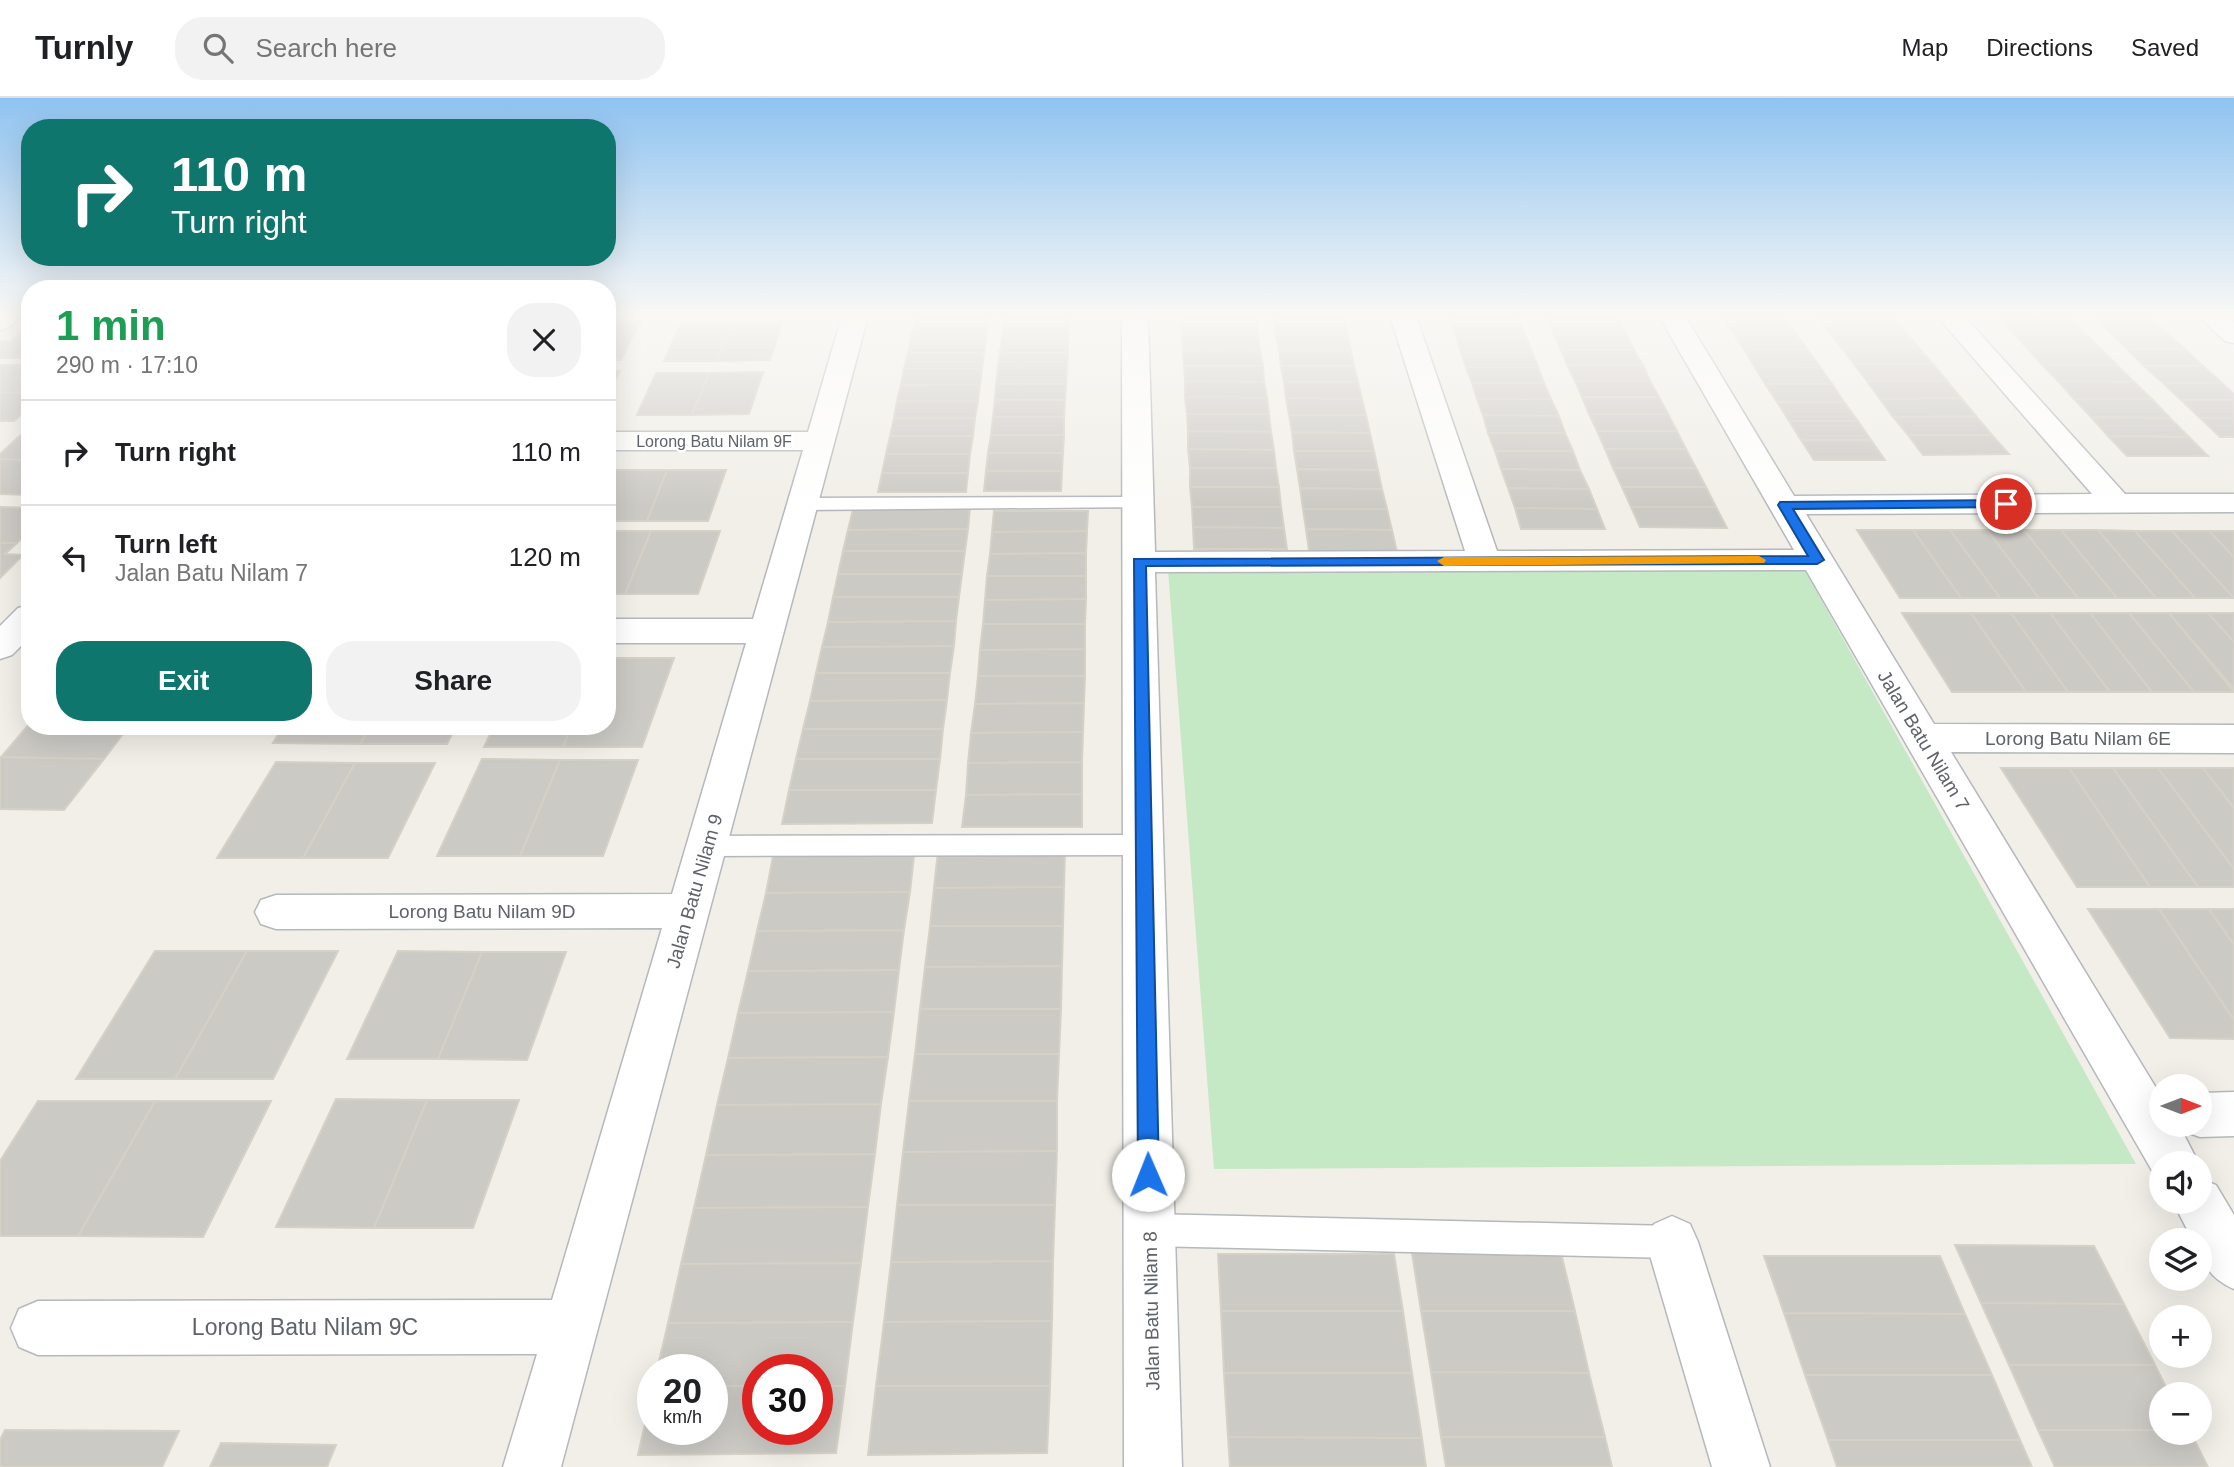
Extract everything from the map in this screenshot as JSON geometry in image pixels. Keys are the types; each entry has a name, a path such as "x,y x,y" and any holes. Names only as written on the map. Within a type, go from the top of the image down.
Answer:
{"street":[{"name":"Jalan Batu Nilam 9","path":"532,1467 837,380"},
{"name":"Jalan Batu Nilam 8","path":"1136,380 1153,1467"},
{"path":"1424,380 1484,561"},
{"name":"Jalan Batu Nilam 7","path":"1710,380 1922,738 2149,1107"},
{"path":"2007,380 2116,503"},
{"name":"Lorong Batu Nilam 9F","path":"616,441 820,441"},
{"path":"1784,505 2234,503"},
{"path":"1139,562 1817,560"},
{"path":"0,647 21,625"},
{"path":"616,631 766,631"},
{"name":"Lorong Batu Nilam 6E","path":"1922,738 2234,738"},
{"name":"Lorong Batu Nilam 9D","path":"276,912 688,911"},
{"path":"2212,1115 2234,1114"},
{"path":"2205,1214 2234,1263"},
{"path":"1672,1242 1741,1467"},
{"name":"Lorong Batu Nilam 9C","path":"38,1328 572,1326"}],"lane":[{"path":"802,504 1138,503"},
{"path":"707,846 1143,845"},
{"path":"1149,1230 1672,1242"}],"green space":[{"path":"1804,569 2136,1164 1214,1169 1168,570"}],"building":[{"path":"0,380 21,380 21,393 0,392"},
{"path":"653,380 706,380 692,415 637,415"},
{"path":"706,380 760,380 749,414 692,415"},
{"path":"902,380 981,380 980,384 901,385"},
{"path":"997,380 1066,380 1066,384 996,384"},
{"path":"1264,380 1264,382 1185,381"},
{"path":"1284,380 1358,382 1284,382"},
{"path":"1471,380 1543,380 1544,383 1472,383"},
{"path":"1574,380 1650,381 1575,381"},
{"path":"1762,380 1829,380 1832,384 1765,384"},
{"path":"1866,380 1947,381 1867,381"},
{"path":"2132,380 2134,382 2058,381"},
{"path":"2160,380 2219,380 2222,383 2163,383"},
{"path":"1185,381 1264,382 1267,398 1185,397"},
{"path":"1575,381 1650,381 1659,397 1582,397"},
{"path":"1867,381 1947,381 1961,398 1880,399"},
{"path":"2058,381 2134,382 2152,399 2074,399"},
{"path":"1284,382 1358,382 1362,399 1286,398"},
{"path":"1472,383 1544,383 1551,399 1477,399"},
{"path":"2163,383 2222,383 2234,394 2234,400 2181,400"},
{"path":"980,384 978,401 897,401 901,385"},
{"path":"996,384 1066,384 1065,400 995,400"},
{"path":"1765,384 1832,384 1844,402 1777,402"},
{"path":"0,392 21,393 21,415 14,421 0,421"},
{"path":"1185,397 1267,398 1269,414 1187,414"},
{"path":"1582,397 1659,397 1668,414 1589,414"},
{"path":"1286,398 1362,399 1366,415 1289,415"},
{"path":"1961,398 1976,416 1893,417 1880,399"},
{"path":"1477,399 1551,399 1559,416 1483,415"},
{"path":"2074,399 2152,399 2170,418 2091,417"},
{"path":"995,400 1065,400 1064,417 993,417"},
{"path":"2181,400 2234,400 2234,418 2200,418"},
{"path":"897,401 978,401 975,418 894,418"},
{"path":"1777,402 1844,402 1858,421 1789,421"},
{"path":"1187,414 1269,414 1271,432 1188,431"},
{"path":"1589,414 1668,414 1677,431 1597,431"},
{"path":"1289,415 1366,415 1370,433 1292,432"},
{"path":"1483,415 1559,416 1565,433 1488,433"},
{"path":"1976,416 1992,435 1908,435 1893,417"},
{"path":"993,417 1064,417 1064,435 991,435"},
{"path":"2091,417 2170,418 2189,437 2108,436"},
{"path":"894,418 975,418 973,436 890,436"},
{"path":"2200,418 2234,418 2234,437 2220,437"},
{"path":"1789,421 1858,421 1871,440 1801,440"},
{"path":"1188,431 1271,432 1274,450 1188,449"},
{"path":"1597,431 1677,431 1686,449 1605,449"},
{"path":"1292,432 1370,433 1374,451 1294,451"},
{"path":"1488,433 1565,433 1573,451 1495,451"},
{"path":"21,435 21,460 0,459 0,454"},
{"path":"991,435 1064,435 1063,453 988,453"},
{"path":"1908,435 1992,435 2009,454 1923,455"},
{"path":"890,436 973,436 970,454 886,454"},
{"path":"2108,436 2189,437 2208,456 2127,456"},
{"path":"1801,440 1871,440 1885,460 1814,460"},
{"path":"1188,449 1274,450 1276,468 1190,468"},
{"path":"1605,449 1686,449 1696,468 1613,468"},
{"path":"1294,451 1374,451 1378,470 1297,469"},
{"path":"1495,451 1573,451 1580,470 1501,469"},
{"path":"988,453 1063,453 1062,471 986,471"},
{"path":"886,454 970,454 968,473 882,473"},
{"path":"0,459 21,460 21,495 0,494"},
{"path":"1190,468 1276,468 1279,487 1190,487"},
{"path":"1613,468 1696,468 1706,487 1622,487"},
{"path":"1297,469 1378,470 1382,489 1300,488"},
{"path":"1501,469 1580,470 1589,489 1508,488"},
{"path":"616,470 667,470 647,521 616,521"},
{"path":"667,470 726,470 708,521 647,521"},
{"path":"986,471 1062,471 1061,491 984,491"},
{"path":"882,473 968,473 966,492 878,492"},
{"path":"1190,487 1279,487 1281,507 1192,507"},
{"path":"1622,487 1706,487 1716,507 1631,507"},
{"path":"1300,488 1382,489 1387,509 1303,509"},
{"path":"1508,488 1589,489 1597,509 1515,508"},
{"path":"0,507 21,508 21,539 17,543 0,543"},
{"path":"1192,507 1281,507 1284,528 1193,527"},
{"path":"1631,507 1716,507 1727,528 1640,527"},
{"path":"970,508 968,529 848,530 853,509"},
{"path":"1515,508 1597,509 1605,529 1521,529"},
{"path":"1303,509 1387,509 1392,530 1306,529"},
{"path":"994,511 1088,511 1087,531 992,532"},
{"path":"1193,527 1284,528 1287,549 1194,549"},
{"path":"968,529 965,551 843,551 848,530"},
{"path":"1306,529 1392,530 1397,552 1309,551"},
{"path":"1857,530 1913,530 1961,598 1900,598"},
{"path":"1913,530 1950,530 2000,598 1961,598"},
{"path":"1950,530 1987,530 2039,598 2000,598"},
{"path":"1987,530 2024,530 2078,598 2039,598"},
{"path":"2024,530 2061,530 2117,598 2078,598"},
{"path":"2061,530 2098,530 2156,598 2117,598"},
{"path":"2098,530 2135,531 2195,598 2156,598"},
{"path":"616,531 651,531 625,594 616,594"},
{"path":"651,531 720,531 698,594 625,594"},
{"path":"1087,531 1086,553 990,554 992,532"},
{"path":"2135,531 2172,531 2234,598 2195,598"},
{"path":"2172,531 2209,531 2234,557 2234,598"},
{"path":"2209,531 2234,531 2234,557"},
{"path":"0,543 17,543 5,554 21,557 0,578"},
{"path":"843,551 965,551 962,574 838,574"},
{"path":"1086,553 1086,576 987,576 990,554"},
{"path":"838,574 962,574 959,597 833,597"},
{"path":"987,576 1086,576 1086,599 985,600"},
{"path":"833,597 959,597 956,621 828,622"},
{"path":"1086,599 1085,624 983,624 985,600"},
{"path":"1902,613 1971,613 2026,692 1952,692"},
{"path":"1971,613 2011,613 2068,692 2026,692"},
{"path":"2011,613 2050,613 2110,692 2068,692"},
{"path":"2050,613 2090,613 2152,692 2110,692"},
{"path":"2090,613 2129,613 2194,692 2152,692"},
{"path":"2129,613 2169,613 2234,692 2194,692"},
{"path":"2169,613 2208,613 2234,642 2234,689"},
{"path":"2208,613 2234,613 2234,642"},
{"path":"956,621 954,646 822,647 828,622"},
{"path":"983,624 1085,624 1085,649 980,650"},
{"path":"954,646 950,673 816,673 822,647"},
{"path":"1085,649 1085,676 978,676 980,650"},
{"path":"616,658 674,658 642,747 563,747 568,735 616,735"},
{"path":"816,673 950,673 947,700 810,701"},
{"path":"978,676 1085,676 1084,703 975,704"},
{"path":"947,700 943,729 803,729 810,701"},
{"path":"1084,703 1083,732 971,733 975,704"},
{"path":"803,729 943,729 940,759 796,759"},
{"path":"1083,732 1082,762 968,763 971,733"},
{"path":"21,734 122,735 104,759 1,757"},
{"path":"278,735 365,735 360,744 273,743"},
{"path":"365,735 452,735 447,744 360,744"},
{"path":"490,735 568,735 563,747 484,747"},
{"path":"0,758 104,759 64,810 0,809"},
{"path":"482,759 560,760 520,856 437,856"},
{"path":"796,759 940,759 936,790 789,790"},
{"path":"560,760 638,760 603,856 520,856"},
{"path":"276,762 355,763 303,858 217,858"},
{"path":"1082,762 1082,794 966,795 968,763"},
{"path":"355,763 435,763 388,858 303,858"},
{"path":"2001,768 2069,768 2150,887 2077,887"},
{"path":"2069,768 2113,768 2198,887 2150,887"},
{"path":"2113,768 2158,768 2234,869 2234,887 2198,887"},
{"path":"2158,768 2203,768 2234,808 2234,869"},
{"path":"2203,768 2234,768 2234,808"},
{"path":"789,790 936,790 932,823 782,824"},
{"path":"1082,794 1082,827 962,827 966,795"},
{"path":"938,851 1065,851 1064,887 934,888"},
{"path":"773,856 914,856 910,892 766,893"},
{"path":"1064,887 1063,926 930,926 934,888"},
{"path":"910,892 904,930 757,931 766,893"},
{"path":"2088,909 2159,909 2234,1020 2234,1039 2170,1038"},
{"path":"2159,909 2209,909 2234,945 2234,1020"},
{"path":"2209,909 2234,909 2234,945"},
{"path":"930,926 1063,926 1062,966 925,967"},
{"path":"904,930 899,970 748,971 757,931"},
{"path":"155,951 247,951 175,1079 76,1079"},
{"path":"247,951 338,951 273,1079 175,1079"},
{"path":"398,951 482,952 438,1059 347,1059"},
{"path":"482,952 566,952 527,1060 438,1059"},
{"path":"1062,966 1061,1009 920,1009 925,967"},
{"path":"899,970 894,1012 738,1013 748,971"},
{"path":"920,1009 1061,1009 1059,1054 915,1054"},
{"path":"894,1012 888,1057 728,1058 738,1013"},
{"path":"915,1054 1059,1054 1057,1101 909,1101"},
{"path":"888,1057 881,1104 717,1105 728,1058"},
{"path":"336,1099 427,1100 374,1228 276,1227"},
{"path":"427,1100 519,1100 473,1228 374,1228"},
{"path":"38,1101 155,1101 78,1236 0,1236 0,1161"},
{"path":"155,1101 271,1101 203,1237 78,1236"},
{"path":"909,1101 1057,1101 1057,1151 903,1152"},
{"path":"881,1104 875,1154 706,1155 717,1105"},
{"path":"1057,1151 1055,1205 897,1205 903,1152"},
{"path":"875,1154 868,1207 694,1208 706,1155"},
{"path":"897,1205 1055,1205 1053,1261 891,1262"},
{"path":"868,1207 861,1263 681,1264 694,1208"},
{"path":"1955,1245 2094,1246 2124,1304 1981,1303"},
{"path":"1412,1253 1561,1253 1575,1311 1421,1311"},
{"path":"1218,1254 1394,1254 1403,1311 1221,1311"},
{"path":"1764,1256 1940,1256 1965,1314 1784,1313"},
{"path":"1053,1261 1052,1321 884,1322 891,1262"},
{"path":"861,1263 853,1322 668,1323 681,1264"},
{"path":"1981,1303 2124,1304 2149,1353 2149,1365 2009,1365"},
{"path":"1221,1311 1403,1311 1412,1373 1224,1373"},
{"path":"1421,1311 1575,1311 1589,1373 1431,1372"},
{"path":"1784,1313 1965,1314 1992,1375 1805,1375"},
{"path":"1052,1321 1050,1386 876,1386 884,1322"},
{"path":"853,1322 845,1386 833,1386 833,1354 742,1354 742,1386 728,1386 728,1354 661,1354 668,1323"},
{"path":"2009,1365 2149,1365 2149,1368 2156,1368 2164,1382 2149,1382 2149,1430 2038,1430"},
{"path":"1431,1372 1589,1373 1605,1437 1441,1437"},
{"path":"1224,1373 1412,1373 1422,1438 1228,1437"},
{"path":"1805,1375 1992,1375 2020,1440 1828,1440"},
{"path":"728,1386 742,1386 742,1445 833,1445 833,1386 845,1386 836,1453 638,1455 640,1445 728,1445"},
{"path":"876,1386 1050,1386 1047,1453 868,1455"},
{"path":"5,1430 179,1431 162,1467 0,1467 0,1440"},
{"path":"2038,1430 2149,1430 2149,1445 2197,1445 2208,1467 2055,1467"},
{"path":"1228,1437 1422,1438 1426,1467 1230,1467"},
{"path":"1441,1437 1605,1437 1612,1467 1446,1467"},
{"path":"1828,1440 2020,1440 2032,1467 1837,1467"},
{"path":"221,1443 336,1445 327,1467 210,1467"}],"slow traffic":[{"path":"1444,561 1759,560"}],"route":[{"path":"1148,1175 1139,562 1817,560 1784,505 2006,504"}]}
